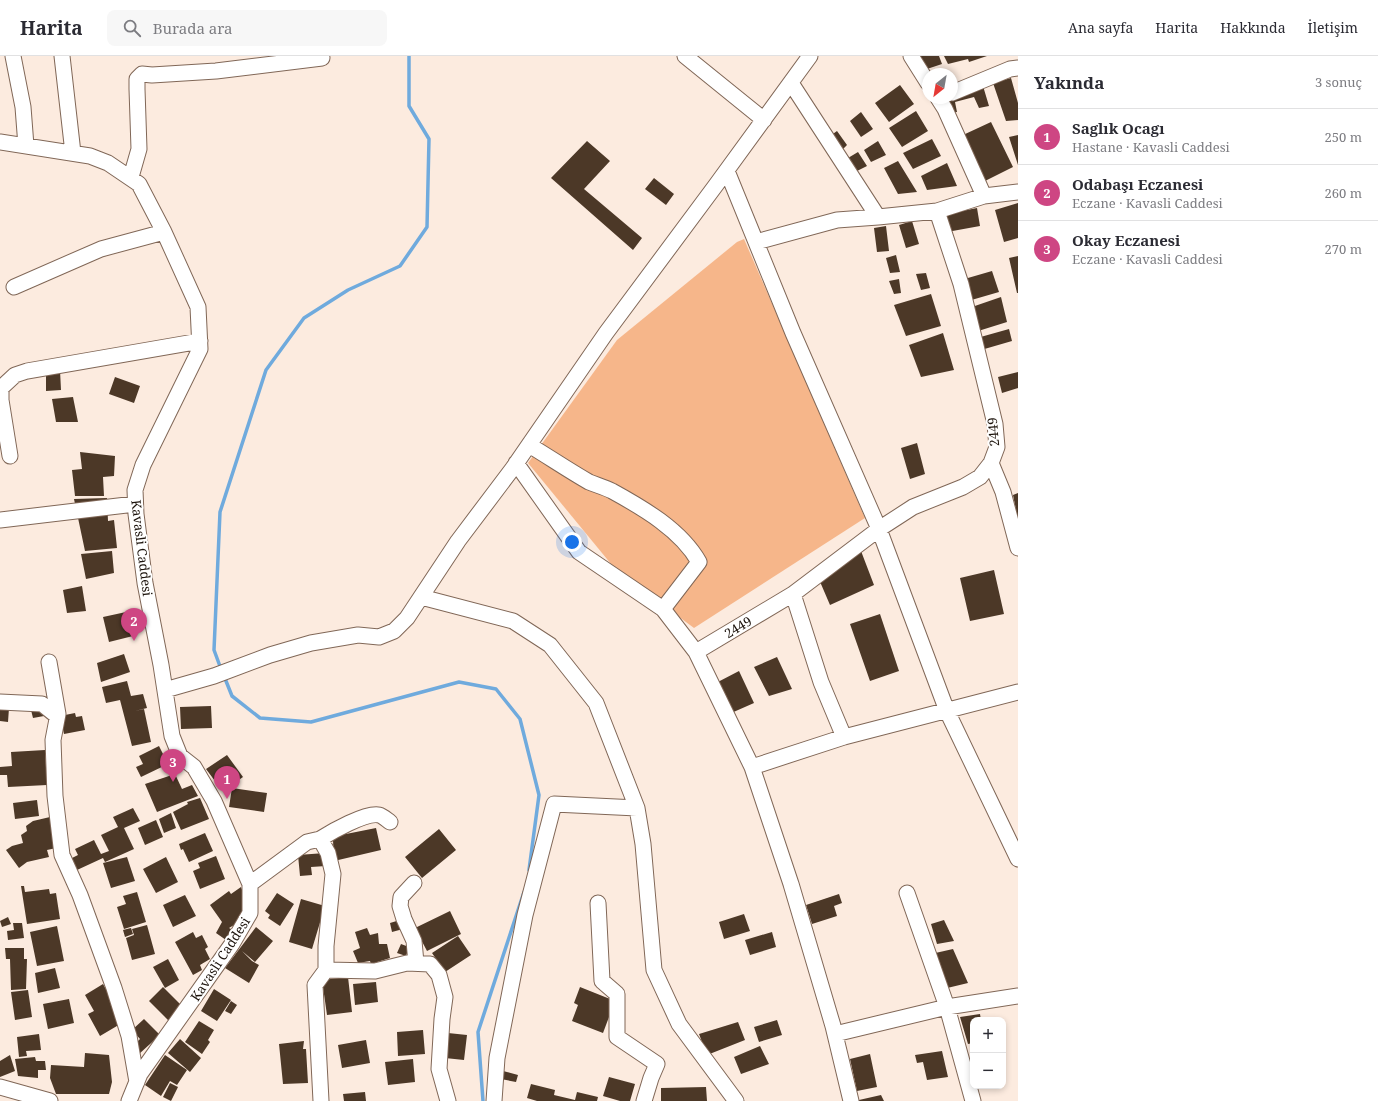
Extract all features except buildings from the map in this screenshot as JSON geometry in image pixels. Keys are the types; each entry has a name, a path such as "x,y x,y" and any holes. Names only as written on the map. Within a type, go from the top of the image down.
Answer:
{"street":[{"path":"13,56 24,107 26,146"},
{"path":"62,56 73,153"},
{"path":"685,56 764,120"},
{"path":"165,690 214,676 270,654 311,643 358,635 379,637 394,631 407,618 458,541 529,445 606,333 727,171 810,56"},
{"path":"911,56 922,73"},
{"path":"131,177 139,149 137,79 142,74 152,75 216,71 322,58"},
{"path":"958,91 1010,69 1018,68"},
{"path":"791,83 878,217"},
{"path":"942,104 984,196"},
{"name":"Kavasli Caddesi","path":"0,142 90,156 108,162 131,177 139,184 164,232 198,307 200,349 144,465 135,490 135,504 145,582 172,736 180,756 194,767 214,801 250,884 250,913 232,944 140,1074 129,1101"},
{"path":"727,171 793,333 879,529 947,710 1018,859"},
{"path":"756,242 837,220 937,211 984,196 1018,192"},
{"name":"2449","path":"696,652 793,594 879,529 913,507 963,487 980,477 991,463 997,447 995,424 960,284 937,211"},
{"path":"14,287 101,249 164,232"},
{"path":"10,456 1,400 1,388 15,375 27,371 200,341"},
{"path":"529,445 590,482 611,491 648,514 676,534 694,553 699,562 663,609"},
{"path":"516,463 579,552 663,609 696,652 752,767 791,884 835,1034 851,1101"},
{"path":"991,463 1003,492 1018,548"},
{"path":"0,520 135,504"},
{"path":"793,594 821,682 844,737"},
{"path":"421,597 513,621 550,645 596,703 637,808 643,844 654,970 679,1024 736,1101"},
{"path":"49,662 57,716 52,740 55,796 62,854 80,895 114,988 129,1036 137,1082"},
{"path":"752,767 844,737 1018,692"},
{"path":"0,702 42,704 57,716"},
{"path":"494,1101 497,1058 525,915 554,804 637,808"},
{"path":"250,884 307,842 320,838 370,815 379,815 390,822"},
{"path":"320,838 328,853 333,874 326,946 326,970 315,985 314,993 321,1101"},
{"path":"414,883 401,897 400,906 414,940 416,963"},
{"path":"907,893 947,1007 973,1101"},
{"path":"598,903 602,981 617,994 617,1037 657,1064 650,1078 644,1101"},
{"path":"326,970 374,971 406,963 430,964 439,975 445,997 439,1069 448,1101"},
{"path":"835,1034 947,1007 1018,996"},
{"path":"0,1087 50,1101"}],"shaded area":[{"path":"744,239 865,518 694,628 616,570 528,463 617,340 737,242"}],"waterway":[{"path":"221,669 214,650 220,512 266,370 304,318 348,290 400,266 427,227 429,139 409,106 409,56"},
{"path":"224,676 232,696 260,718 311,722 459,682 496,689 520,719 539,795 529,870"},
{"path":"483,1101 478,1032 524,892"}],"place":[{"name":"Odabaşı Eczanesi","path":"134,641"},
{"name":"Okay Eczanesi","path":"173,782"},
{"name":"Saglık Ocagı","path":"227,799"}]}
